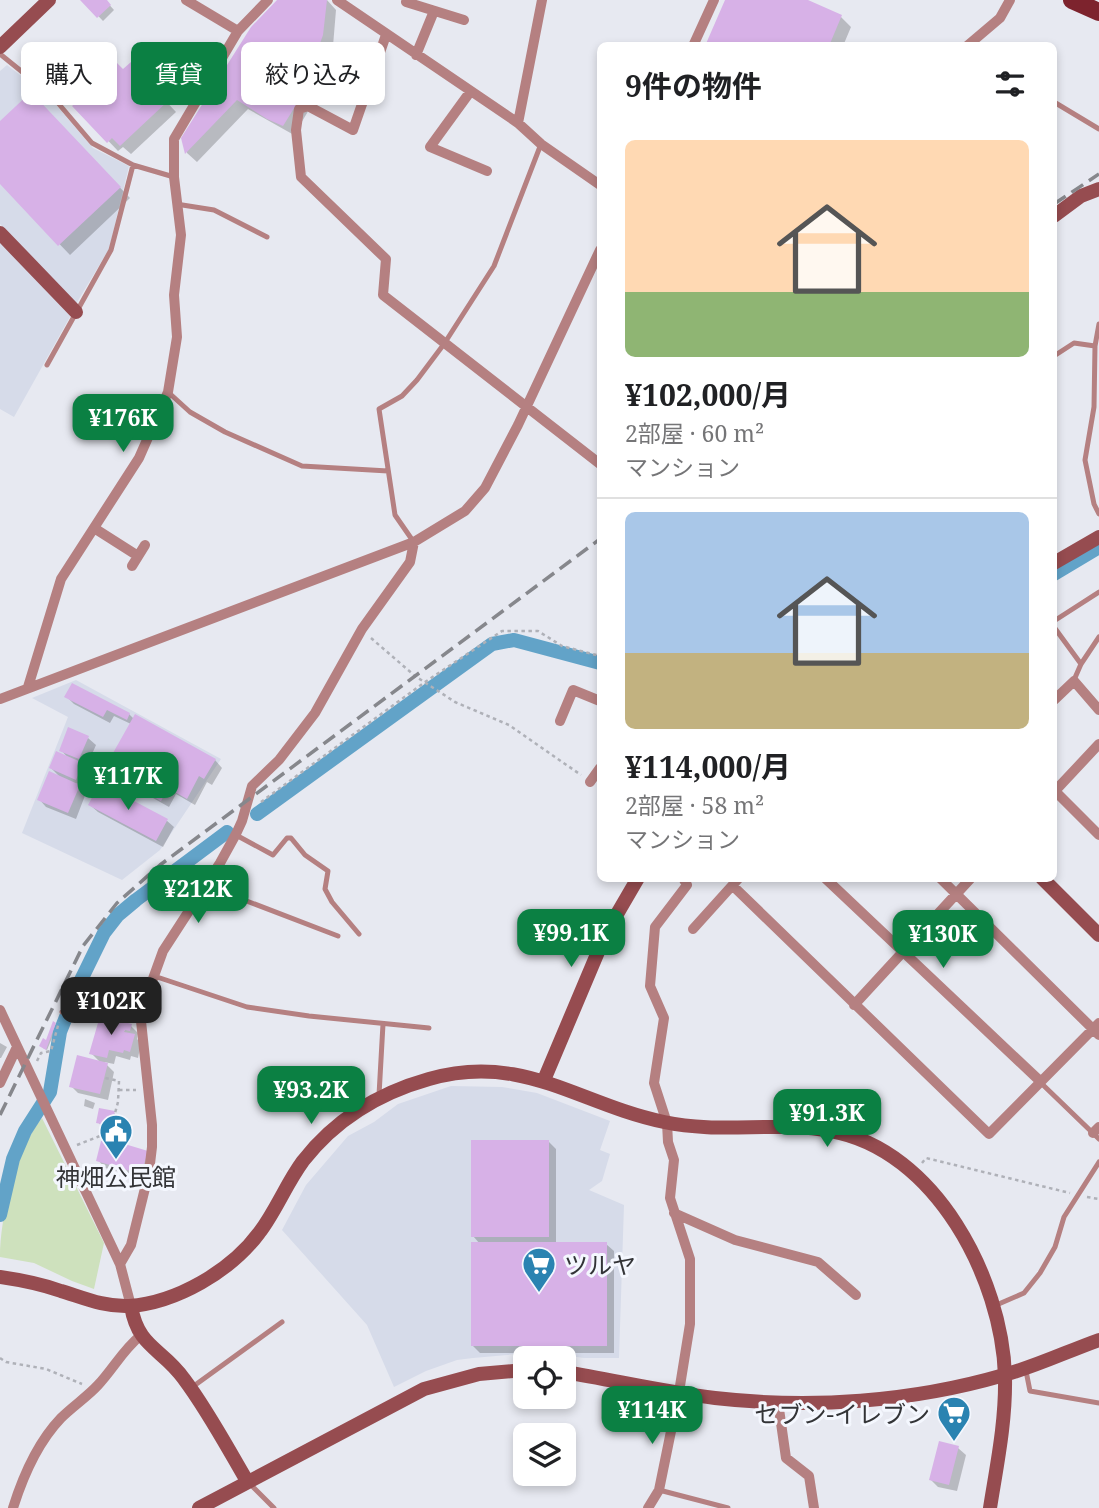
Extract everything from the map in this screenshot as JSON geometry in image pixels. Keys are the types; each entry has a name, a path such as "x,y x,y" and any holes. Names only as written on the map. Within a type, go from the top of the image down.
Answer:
{"main road":[{"path":"1072,0 1099,12"}],"street":[{"path":"0,47 49,0"},
{"path":"186,0 238,31"},
{"path":"28,687 61,579 139,458 168,392 177,337 174,295 181,235 174,177 174,139 238,31 268,0"},
{"path":"337,0 518,123 541,144 597,183"},
{"path":"518,123 542,0"},
{"path":"695,42 714,0"},
{"path":"981,42 1010,0"},
{"path":"406,2 464,20"},
{"path":"416,55 433,10"},
{"path":"386,35 353,130 308,106 299,109 296,130 301,177 386,259 383,295 597,462"},
{"path":"470,92 430,147 487,171"},
{"path":"1057,214 1081,196 1099,189"},
{"path":"0,233 76,312"},
{"path":"0,699 414,542 453,519 475,501 493,474 597,256"},
{"path":"94,528 135,561 145,545"},
{"path":"1057,561 1099,537"},
{"path":"120,1264 131,1245 149,1172 152,1147 141,1021 163,951 236,834 252,786 279,760 315,713 362,629 410,562 414,542"},
{"path":"1057,697 1074,681 1099,710"},
{"path":"560,721 573,690 597,700"},
{"path":"1057,785 1099,744"},
{"path":"590,782 597,772"},
{"path":"1057,789 1099,835"},
{"path":"544,1080 606,933 636,882"},
{"path":"648,1508 659,1490 690,1324 690,1259 670,1198 674,1160 668,1142 667,1123 654,1083 664,1018 650,986 655,927 687,885 685,882"},
{"path":"692,929 736,882 854,1005 989,1134 1097,1029 944,882"},
{"path":"829,882 1041,1082"},
{"path":"854,1005 967,882"},
{"path":"1046,882 1098,932"},
{"path":"0,1010 120,1264 135,1326 140,1336 181,1374 247,1481"},
{"path":"0,1083 17,1047"},
{"path":"0,1277 34,1283 97,1304 131,1306 188,1290 226,1267 259,1234 301,1163 353,1112 379,1097 429,1079 466,1072 505,1072 544,1080 615,1110 667,1123 831,1131 857,1138 914,1174 936,1196 958,1228 979,1267 994,1306 1002,1341 1005,1375 1004,1412 990,1508"},
{"path":"674,1213 735,1240 818,1262 856,1295"},
{"path":"13,1508 22,1481 45,1439 59,1420 97,1386 127,1346 140,1336"},
{"path":"576,1374 679,1392 778,1402 844,1401 899,1397 1005,1375 1099,1340"},
{"path":"199,1508 424,1389 479,1374 513,1371"},
{"path":"778,1402 786,1458 808,1476 814,1508"}],"lane":[{"path":"0,54 52,96 92,143 133,165 174,177"},
{"path":"1057,104 1099,130"},
{"path":"414,542 395,515 379,409 402,396 444,344 494,266 541,144"},
{"path":"47,365 111,250 133,165"},
{"path":"176,204 214,210 267,237"},
{"path":"1099,324 1095,346 1094,407 1085,460 1099,514"},
{"path":"1057,354 1074,343 1095,346"},
{"path":"168,392 190,412 225,432 302,466 388,471"},
{"path":"1057,619 1099,592"},
{"path":"1057,631 1081,664"},
{"path":"1074,681 1081,664 1099,637"},
{"path":"236,834 273,855 287,838 291,838 304,855 328,871 325,889 328,896 359,934"},
{"path":"205,885 338,936"},
{"path":"67,1010 120,987 152,980 247,1007 429,1028"},
{"path":"379,1097 383,1024"},
{"path":"1041,1082 1097,1133"},
{"path":"994,1306 1024,1293 1055,1247 1064,1217 1099,1162"},
{"path":"191,1388 282,1322"},
{"path":"1025,1368 1030,1391 1099,1403"},
{"path":"247,1481 274,1508"},
{"path":"659,1490 728,1508"}],"path":[{"path":"362,629 415,676 456,702 509,725 590,782"},
{"path":"245,813 425,682 502,631 538,631 562,646 597,655"},
{"path":"30,1074 41,1054 51,1051 67,1010"},
{"path":"37,1049 41,1054"},
{"path":"80,1144 110,1132 118,1102 119,1081 105,1078"},
{"path":"118,1090 148,1091"},
{"path":"914,1174 926,1158 1099,1199"},
{"path":"0,1358 6,1362 46,1369 80,1385 91,1377"}],"shaded area":[{"path":"7,65 21,76 21,105 56,105 93,148 129,166 109,249 76,304 0,224 0,71"},
{"path":"0,242 71,315 14,417 0,409"},
{"path":"76,680 221,759 160,850 122,880 22,833 68,717 32,698"},
{"path":"451,1086 502,1087 537,1093 610,1121 600,1150 610,1154 602,1181 589,1190 624,1205 619,1358 576,1357 576,1346 513,1346 513,1355 457,1360 426,1371 394,1387 367,1325 282,1230 306,1185 348,1136 374,1122 398,1104"}],"green space":[{"path":"42,1118 104,1243 94,1289 34,1263 0,1257 11,1184 24,1147"}],"building":[{"path":"80,0 107,0 111,5 97,18"},
{"path":"277,0 327,0 321,42 242,42 251,27"},
{"path":"725,0 808,0 842,15 831,42 707,42"},
{"path":"241,43 241,103 237,100 185,154 181,138 202,105 227,105 227,65"},
{"path":"131,62 131,105 164,105 120,146 112,138 107,143 72,106 117,105 117,63 123,69"},
{"path":"21,101 21,105 43,105 121,187 58,246 0,184 0,121"},
{"path":"245,105 296,105 283,126"},
{"path":"72,683 130,713 127,720 107,710 103,717 64,697"},
{"path":"135,714 216,759 204,779 199,776 187,799 168,788 161,801 104,769"},
{"path":"68,727 89,736 79,759 59,751"},
{"path":"56,751 83,763 76,780 49,768"},
{"path":"49,771 80,785 68,813 37,800"},
{"path":"100,783 168,819 156,841 88,805"},
{"path":"100,1016 132,1024 130,1031 124,1032 135,1034 130,1052 109,1050 107,1058 89,1054"},
{"path":"53,1021 56,1023 46,1050 39,1046 43,1038 46,1040"},
{"path":"77,1055 108,1063 100,1094 69,1087"},
{"path":"99,1108 115,1111 111,1126 96,1123"},
{"path":"108,1139 148,1151 141,1174 96,1161 101,1141"},
{"path":"471,1140 549,1140 549,1237 471,1237"},
{"name":"ツルヤ","path":"471,1242 607,1242 607,1346 471,1346"},
{"path":"939,1441 959,1446 949,1485 929,1480"}],"waterway":[{"path":"1057,572 1099,547"},
{"path":"257,814 492,644 514,640 597,662"},
{"path":"0,1215 13,1159 25,1131 50,1092 60,1032 104,933 118,915 136,900 227,832"}],"railway":[{"path":"1057,202 1099,174"},
{"path":"0,1115 83,946 117,903 160,865 597,541"}],"place":[{"name":"神畑公民館","path":"116,1161"},
{"name":"ツルヤ","path":"539,1294"},
{"name":"セブン-イレブン","path":"954,1443"}]}
